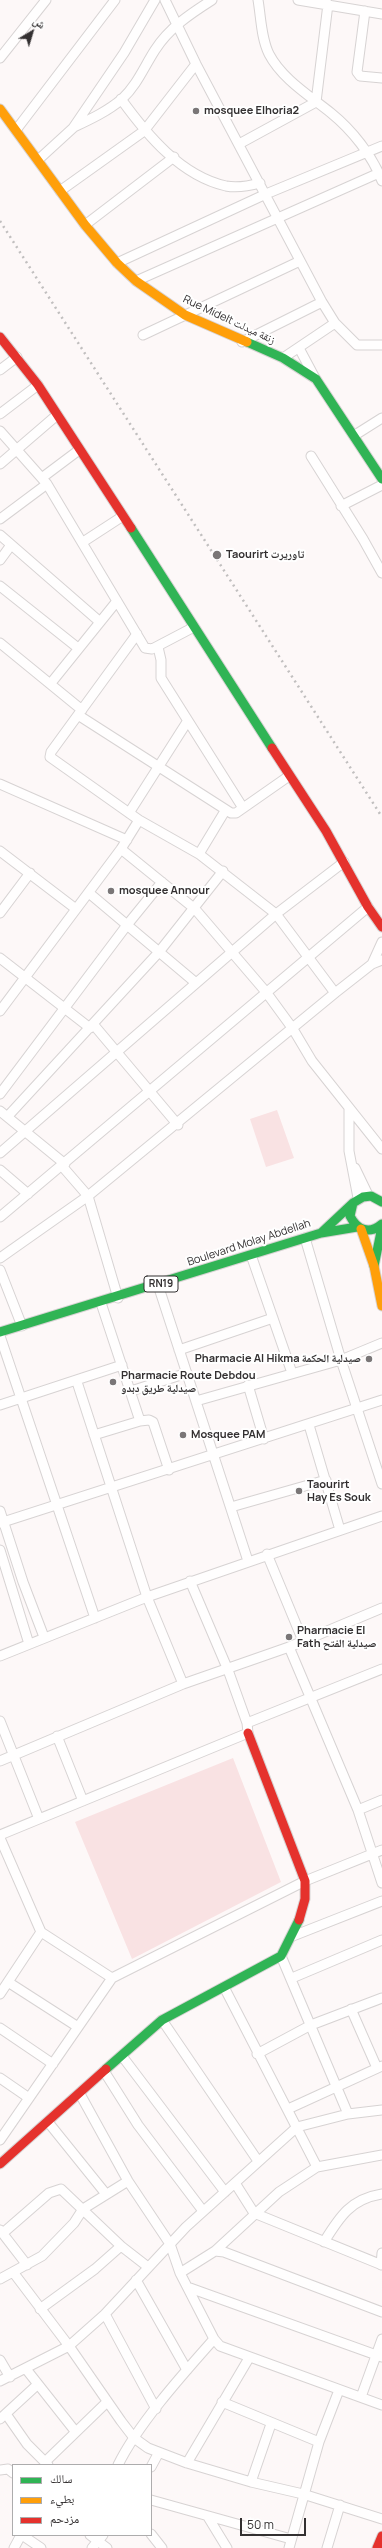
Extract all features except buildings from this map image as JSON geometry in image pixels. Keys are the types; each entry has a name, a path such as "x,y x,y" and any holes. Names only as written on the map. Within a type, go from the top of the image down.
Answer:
{"street":[{"path":"0,58 46,0"},
{"path":"38,160 73,128 124,53 155,0"},
{"path":"165,0 196,64 322,302 335,323 357,345 382,345"},
{"path":"73,128 100,114 121,99 131,89 155,50 176,25 212,0"},
{"path":"136,281 278,218 380,177 367,153 342,122 291,80 269,54 264,38 258,0"},
{"path":"298,0 382,14"},
{"path":"16,130 114,1"},
{"path":"316,102 328,4"},
{"path":"365,11 357,72 360,76 382,78"},
{"path":"60,191 144,131 196,64"},
{"path":"121,99 144,131 190,170 208,180 227,186 260,184"},
{"path":"239,144 316,102"},
{"name":"Rue Midelt زنقة ميدلت","path":"0,110 85,225 117,263 136,281 185,315 242,342 283,358 316,379 355,435 382,479"},
{"path":"117,263 266,194 382,146"},
{"path":"85,225 174,158"},
{"path":"143,335 300,261"},
{"path":"242,342 322,302"},
{"path":"283,358 335,323"},
{"path":"0,337 38,385 123,516 344,862 368,907 382,927"},
{"path":"299,348 316,379"},
{"path":"0,370 17,358"},
{"path":"0,414 38,385"},
{"path":"0,464 57,415"},
{"path":"355,435 382,418"},
{"path":"0,431 45,480 148,650 158,647 194,627"},
{"path":"0,519 79,450"},
{"path":"311,456 341,506 378,560 382,573"},
{"path":"341,506 382,485"},
{"path":"83,542 123,516"},
{"path":"0,536 100,622"},
{"path":"0,560 11,545"},
{"path":"0,586 78,648"},
{"path":"51,683 117,600"},
{"path":"137,634 80,712 50,757 139,820 199,854 276,914 335,993"},
{"path":"1,646 51,683 80,712 158,767 225,811 233,814 289,776"},
{"path":"158,647 161,660 161,678 187,722 243,808"},
{"path":"129,813 187,722"},
{"path":"0,784 127,840"},
{"path":"199,854 225,811"},
{"path":"0,1012 121,849 139,820"},
{"path":"121,849 195,909 266,992 312,1061 382,1149"},
{"path":"0,851 76,910"},
{"path":"0,1153 276,914 344,862"},
{"path":"118,1298 88,1196 64,1165 4,1113 92,1026 160,952 223,872"},
{"path":"0,913 30,873"},
{"path":"0,1094 64,1008 162,882"},
{"path":"89,893 196,983"},
{"path":"0,1217 64,1165 150,1090 368,907"},
{"path":"372,964 382,942"},
{"path":"0,958 64,1008 92,1026 118,1051 178,1125"},
{"path":"0,1258 88,1196 178,1125 335,993 372,964 382,960"},
{"path":"349,1108 348,1135 355,1201 350,1216 359,1228 374,1266 382,1306"},
{"path":"352,1164 377,1197"},
{"path":"0,1170 28,1194"},
{"name":"RN19","path":"355,1201 377,1197"},
{"name":"Boulevard Molay Abdellah","path":"321,1233 355,1201"},
{"path":"374,1266 382,1226"},
{"name":"RN19","path":"359,1228 373,1231 382,1226"},
{"name":"Boulevard Molay Abdellah","path":"0,1332 118,1298 321,1233 359,1228"},
{"path":"305,1238 341,1360 382,1484"},
{"path":"251,1255 292,1373"},
{"path":"0,1270 22,1326"},
{"path":"158,1285 248,1561"},
{"path":"101,1303 140,1421"},
{"path":"179,1350 273,1318"},
{"path":"0,1336 56,1506 95,1618"},
{"path":"196,1401 341,1360 382,1343"},
{"path":"0,1405 77,1382 122,1365"},
{"path":"131,1391 187,1373"},
{"path":"77,1382 147,1597 183,1684"},
{"path":"248,1386 264,1439"},
{"path":"2,1522 170,1470 382,1400"},
{"path":"94,1435 140,1421 153,1422 170,1470"},
{"path":"309,1425 340,1530"},
{"path":"231,1507 326,1480"},
{"path":"0,1511 2,1522 44,1637"},
{"path":"0,1656 44,1637 190,1581 382,1516"},
{"path":"0,1550 29,1644"},
{"path":"267,1554 303,1641"},
{"path":"0,2164 162,2020 281,1956 293,1936 305,1899 305,1881 248,1734 247,1724 228,1670 190,1581"},
{"path":"11,1588 23,1582"},
{"path":"0,1761 183,1684 228,1670 289,1647 382,1608"},
{"path":"289,1647 358,1810 382,1883"},
{"path":"247,1724 382,1669"},
{"path":"0,1722 15,1755 39,1819"},
{"path":"0,1834 248,1734"},
{"path":"57,1736 83,1801"},
{"path":"358,1810 382,1800"},
{"path":"0,1838 41,1932 112,1978"},
{"path":"2,2134 30,2098 112,1978 305,1881 382,1850"},
{"path":"293,1936 382,1901"},
{"path":"0,1994 41,1932"},
{"path":"292,1978 382,1940"},
{"path":"281,1956 292,1978 348,2114"},
{"path":"8,1982 78,2028"},
{"path":"224,1987 257,2054 317,2167"},
{"path":"257,2054 311,2026 382,1998"},
{"path":"288,2110 380,2067 351,2009"},
{"path":"162,2020 258,2161"},
{"path":"0,2028 53,2064"},
{"path":"122,2056 225,2192"},
{"path":"104,2071 138,2125 203,2211"},
{"path":"0,2078 30,2098"},
{"path":"80,2094 128,2181 170,2244 180,2273 190,2288 214,2339 220,2346 249,2358 382,2405"},
{"path":"0,2381 69,2346 105,2314 148,2267 203,2211 297,2127 348,2114 382,2110"},
{"path":"48,2122 106,2194"},
{"path":"180,2273 215,2251 254,2213 295,2179 317,2167 382,2155"},
{"path":"0,2279 27,2265 50,2248 74,2223 83,2209 128,2181"},
{"path":"236,2183 254,2213 381,2265 382,2253"},
{"path":"27,2265 2,2231 56,2189 61,2189 121,2246 148,2267"},
{"path":"324,2242 337,2222 358,2201 366,2196 382,2194"},
{"path":"40,2309 95,2269 121,2246"},
{"path":"215,2251 231,2253 382,2312"},
{"path":"13,2272 69,2346 107,2402 134,2438 158,2454 251,2482 303,2494 382,2519"},
{"path":"136,2280 187,2370"},
{"path":"190,2288 379,2356"},
{"path":"105,2314 156,2409"},
{"path":"119,2464 134,2438 156,2409 214,2339"},
{"path":"361,2397 379,2356 382,2339"},
{"path":"187,2463 249,2358"},
{"path":"0,2360 10,2376"},
{"path":"26,2369 37,2385 75,2431"},
{"path":"37,2385 3,2416 46,2464 75,2431 107,2402"},
{"path":"152,2500 290,2543 319,2442 339,2390"},
{"path":"222,2402 271,2424 319,2442"},
{"path":"251,2482 271,2424"},
{"path":"152,2465 158,2454"},
{"path":"0,2470 8,2469 12,2472"},
{"path":"327,2548 340,2506"},
{"path":"208,2517 227,2548"},
{"path":"152,2535 162,2548"},
{"path":"14,2548 21,2536"},
{"path":"23,2536 41,2548"},
{"path":"377,2548 382,2536"},
{"path":"98,2541 107,2548"}],"shaded area":[{"path":"277,1110 294,1158 266,1167 250,1119"},
{"path":"233,1758 281,1882 132,1959 75,1822"}],"railway":[{"path":"0,221 382,817"}],"traffic: fast":[{"path":"247,342 283,358 316,379 382,479"},
{"path":"131,528 272,748"},
{"path":"382,1202 371,1196 363,1197 353,1203 350,1216 360,1228 368,1230 382,1224"},
{"path":"321,1233 353,1203"},
{"path":"0,1332 321,1233 357,1227"},
{"path":"374,1266 382,1227"},
{"path":"106,2069 162,2020 281,1956 299,1920"}],"traffic: slow":[{"path":"0,109 85,225 117,263 136,281 185,315 247,342"},
{"path":"361,1229 374,1266 382,1306"}],"traffic: jam":[{"path":"0,337 38,385 131,528"},
{"path":"272,748 326,831 368,907 382,927"},
{"path":"248,1733 305,1881 305,1899 299,1920"},
{"path":"0,2164 106,2069"},
{"path":"377,2548 382,2536"}],"place":[{"name":"mosquee Elhoria2","path":"196,111"},
{"name":"Taourirt تاوريرت","path":"217,555"},
{"name":"mosquee Annour","path":"111,891"},
{"name":"Pharmacie Al Hikma صيدلية الحكمة","path":"369,1359"},
{"name":"Pharmacie Route Debdou صيدلية طريق دبدو","path":"113,1382"},
{"name":"Mosquee PAM","path":"183,1435"},
{"name":"Taourirt Hay Es Souk","path":"299,1491"},
{"name":"Pharmacie El Fath صيدلية الفتح","path":"289,1637"}]}
